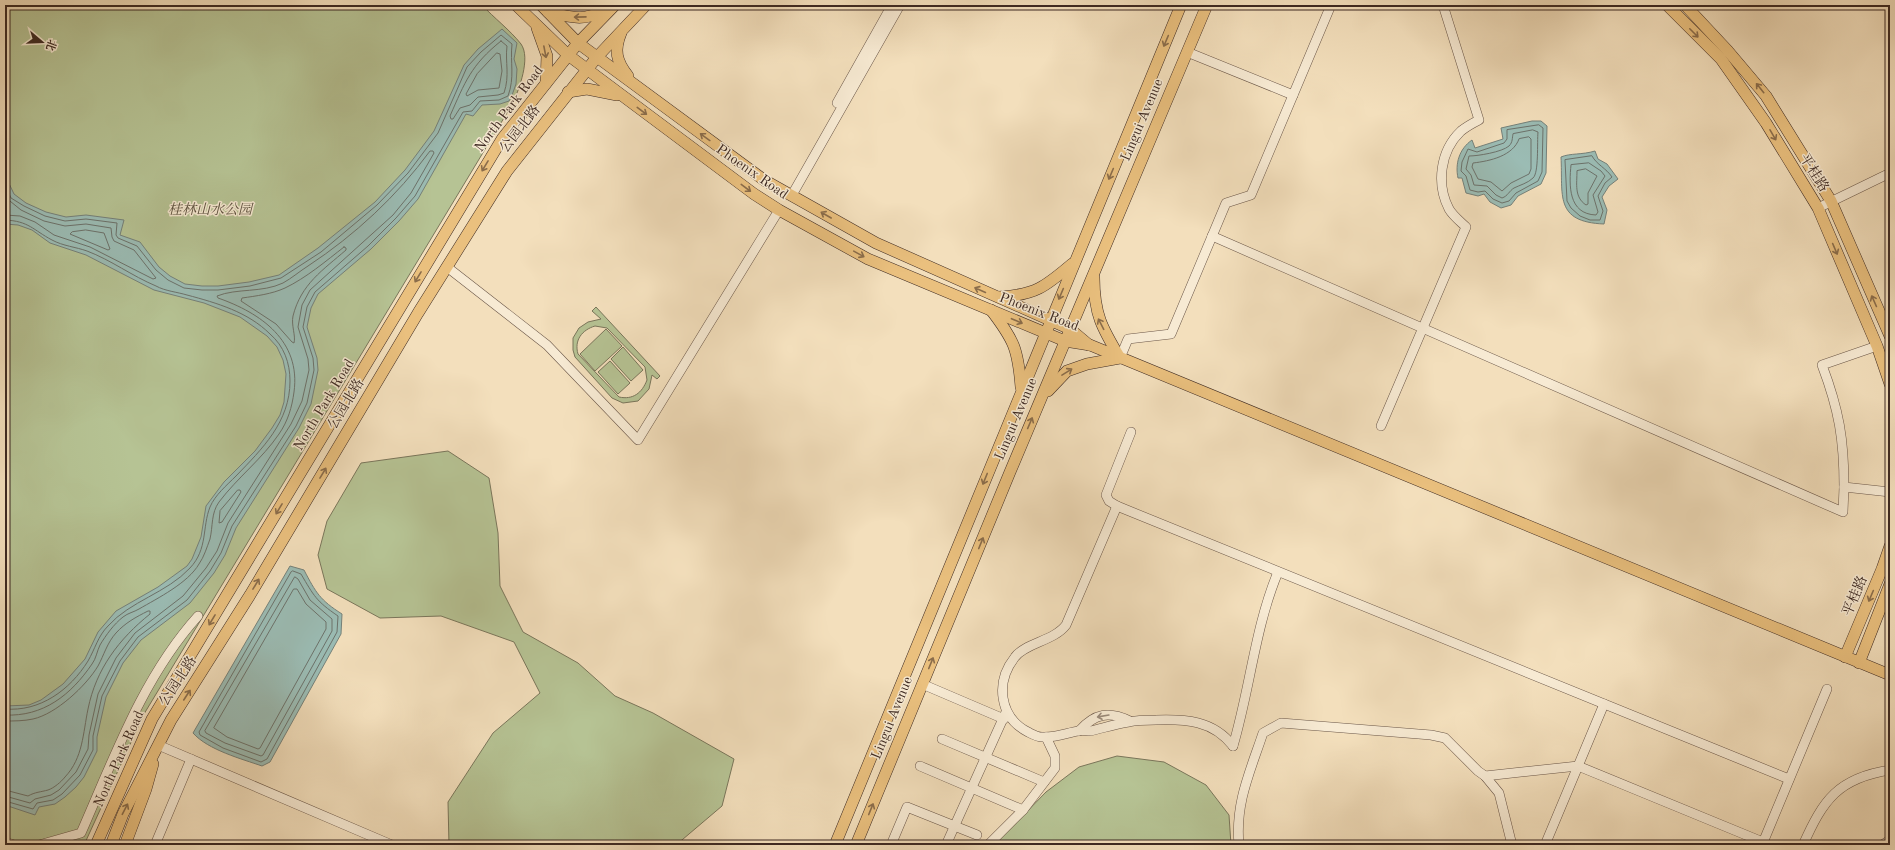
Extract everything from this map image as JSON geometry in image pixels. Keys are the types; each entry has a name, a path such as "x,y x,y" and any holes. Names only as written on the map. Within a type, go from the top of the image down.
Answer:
{"main road":[{"name":"Phoenix Road","path":"516,5 568,55 754,194 779,210 868,259 1065,341 1090,345"},
{"path":"544,8 578,18 594,16 612,5"},
{"name":"North Park Road","path":"96,845 152,719 502,138 578,43 615,5"},
{"name":"公园北路","path":"111,845 123,814 171,720 250,595 447,267 507,171 597,57 646,5"},
{"name":"Lingui Avenue","path":"834,845 1021,389 1181,5"},
{"name":"Lingui Avenue","path":"856,845 1040,400 1207,5"},
{"name":"平桂路","path":"1667,5 1721,60 1766,123 1818,208 1877,346 1890,384"},
{"name":"平桂路","path":"1685,5 1728,50 1766,96 1831,201 1890,336"},
{"name":"Phoenix Road","path":"544,8 578,43 764,180 876,243 1070,329 1090,345"},
{"path":"535,23 542,38 547,56 546,83"},
{"path":"622,31 617,43 616,58 634,84"},
{"path":"568,92 587,89 602,90 624,97"},
{"path":"998,297 1032,293 1050,283 1074,262"},
{"path":"1094,274 1094,296 1098,317 1120,358"},
{"path":"990,310 1005,328 1015,346 1019,361 1021,389"},
{"path":"1090,345 1890,675"},
{"path":"1040,400 1057,379 1067,371 1087,364 1120,358"},
{"name":"平桂路","path":"1845,657 1882,569 1890,546"},
{"name":"平桂路","path":"1859,663 1890,584"},
{"path":"125,845 146,790 158,745"}],"street":[{"path":"1120,358 1128,339 1171,334 1226,203 1251,195 1331,5"},
{"path":"1381,426 1466,227 1450,210 1446,201 1442,178 1444,159 1448,147 1462,130 1479,120 1443,5"},
{"path":"789,194 896,6"},
{"path":"1187,52 1293,96"},
{"path":"1818,208 1890,173"},
{"path":"447,267 547,345 638,440 779,210"},
{"path":"1212,236 1843,512 1844,487 1842,438 1839,417 1833,395 1822,365 1877,346"},
{"path":"1131,432 1106,495 1109,501 1117,506 1789,779"},
{"path":"1844,487 1890,492"},
{"path":"946,845 1005,715 1003,687 1005,676 1010,665 1016,655 1057,633 1066,625 1117,506"},
{"path":"922,684 1005,715 1021,728 1034,735 1046,737 1080,731 1089,720 1099,716 1110,715 1121,717 1130,721 1181,719 1192,721 1223,735 1233,746 1271,590 1278,572"},
{"path":"39,845 81,832 140,700 188,627 198,616"},
{"path":"1485,776 1578,766 1762,843 1827,689"},
{"path":"1545,845 1604,704"},
{"path":"1239,845 1237,825 1242,796 1263,733 1281,724 1438,736 1445,738 1485,776 1499,793 1512,845"},
{"path":"988,845 1022,810 1055,768 1056,763 1046,737"},
{"path":"942,739 1044,782"},
{"path":"158,745 392,845"},
{"path":"155,845 191,758"},
{"path":"920,766 1022,810"},
{"path":"1802,845 1816,816 1837,790 1854,780 1890,770"},
{"path":"891,845 907,807 977,835"},
{"path":"1882,845 1890,840"},
{"path":"5,842 14,845"}],"green space":[{"name":"桂林山水公园","path":"5,5 482,5 521,44 525,57 523,74 513,103 144,714 84,845 5,845"},
{"path":"596,307 660,376 657,379 652,375 649,389 638,401 623,403 612,398 575,357 573,350 573,338 579,328 588,322 601,319 592,311","holes":["595,326 607,328 645,367 647,380 645,385 640,392 633,396 624,398 619,397 578,354 578,340 586,330"]},
{"path":"606,329 622,346 595,371 580,354"},
{"path":"623,347 643,370 631,381 611,359"},
{"path":"610,361 630,383 618,394 598,372"},
{"path":"448,451 489,478 498,533 500,586 523,632 578,663 615,696 653,713 734,759 722,806 676,845 449,845 448,802 493,733 540,693 514,642 441,616 380,618 327,589 318,555 327,521 361,463"},
{"path":"1117,756 1164,762 1206,785 1229,815 1231,845 992,845 1046,792 1079,767"}],"water":[{"path":"502,29 517,43 514,59 517,69 516,84 511,98 509,101 500,104 482,105 473,116 466,114 418,199 399,221 371,249 318,294 311,308 307,327 317,358 318,370 311,404 299,428 236,528 225,555 214,573 190,603 141,640 123,663 106,697 97,737 97,751 84,777 65,797 55,804 39,807 35,815 5,805 5,706 29,705 41,700 63,684 85,659 98,632 116,611 158,587 187,566 192,559 201,537 206,506 224,482 255,451 280,415 284,402 286,374 283,360 277,347 267,336 240,317 204,303 154,290 86,255 50,243 32,230 18,225 5,224 5,175 14,194 26,203 46,212 66,217 86,215 124,220 120,235 140,242 159,267 170,276 185,284 218,286 249,282 279,275 318,248 375,202 405,170 434,131 464,65 478,49"},
{"path":"1532,121 1541,121 1547,126 1546,173 1541,184 1518,196 1511,205 1501,208 1490,202 1484,194 1478,196 1466,193 1462,178 1458,178 1457,173 1459,157 1464,148 1472,140 1475,148 1503,139 1501,128"},
{"path":"1595,151 1598,159 1607,164 1618,179 1609,186 1602,197 1607,210 1604,224 1588,222 1576,218 1569,212 1564,204 1562,194 1561,157"},
{"path":"290,566 304,570 312,585 323,600 342,614 341,634 270,762 262,766 216,749 199,739 193,733"}]}
